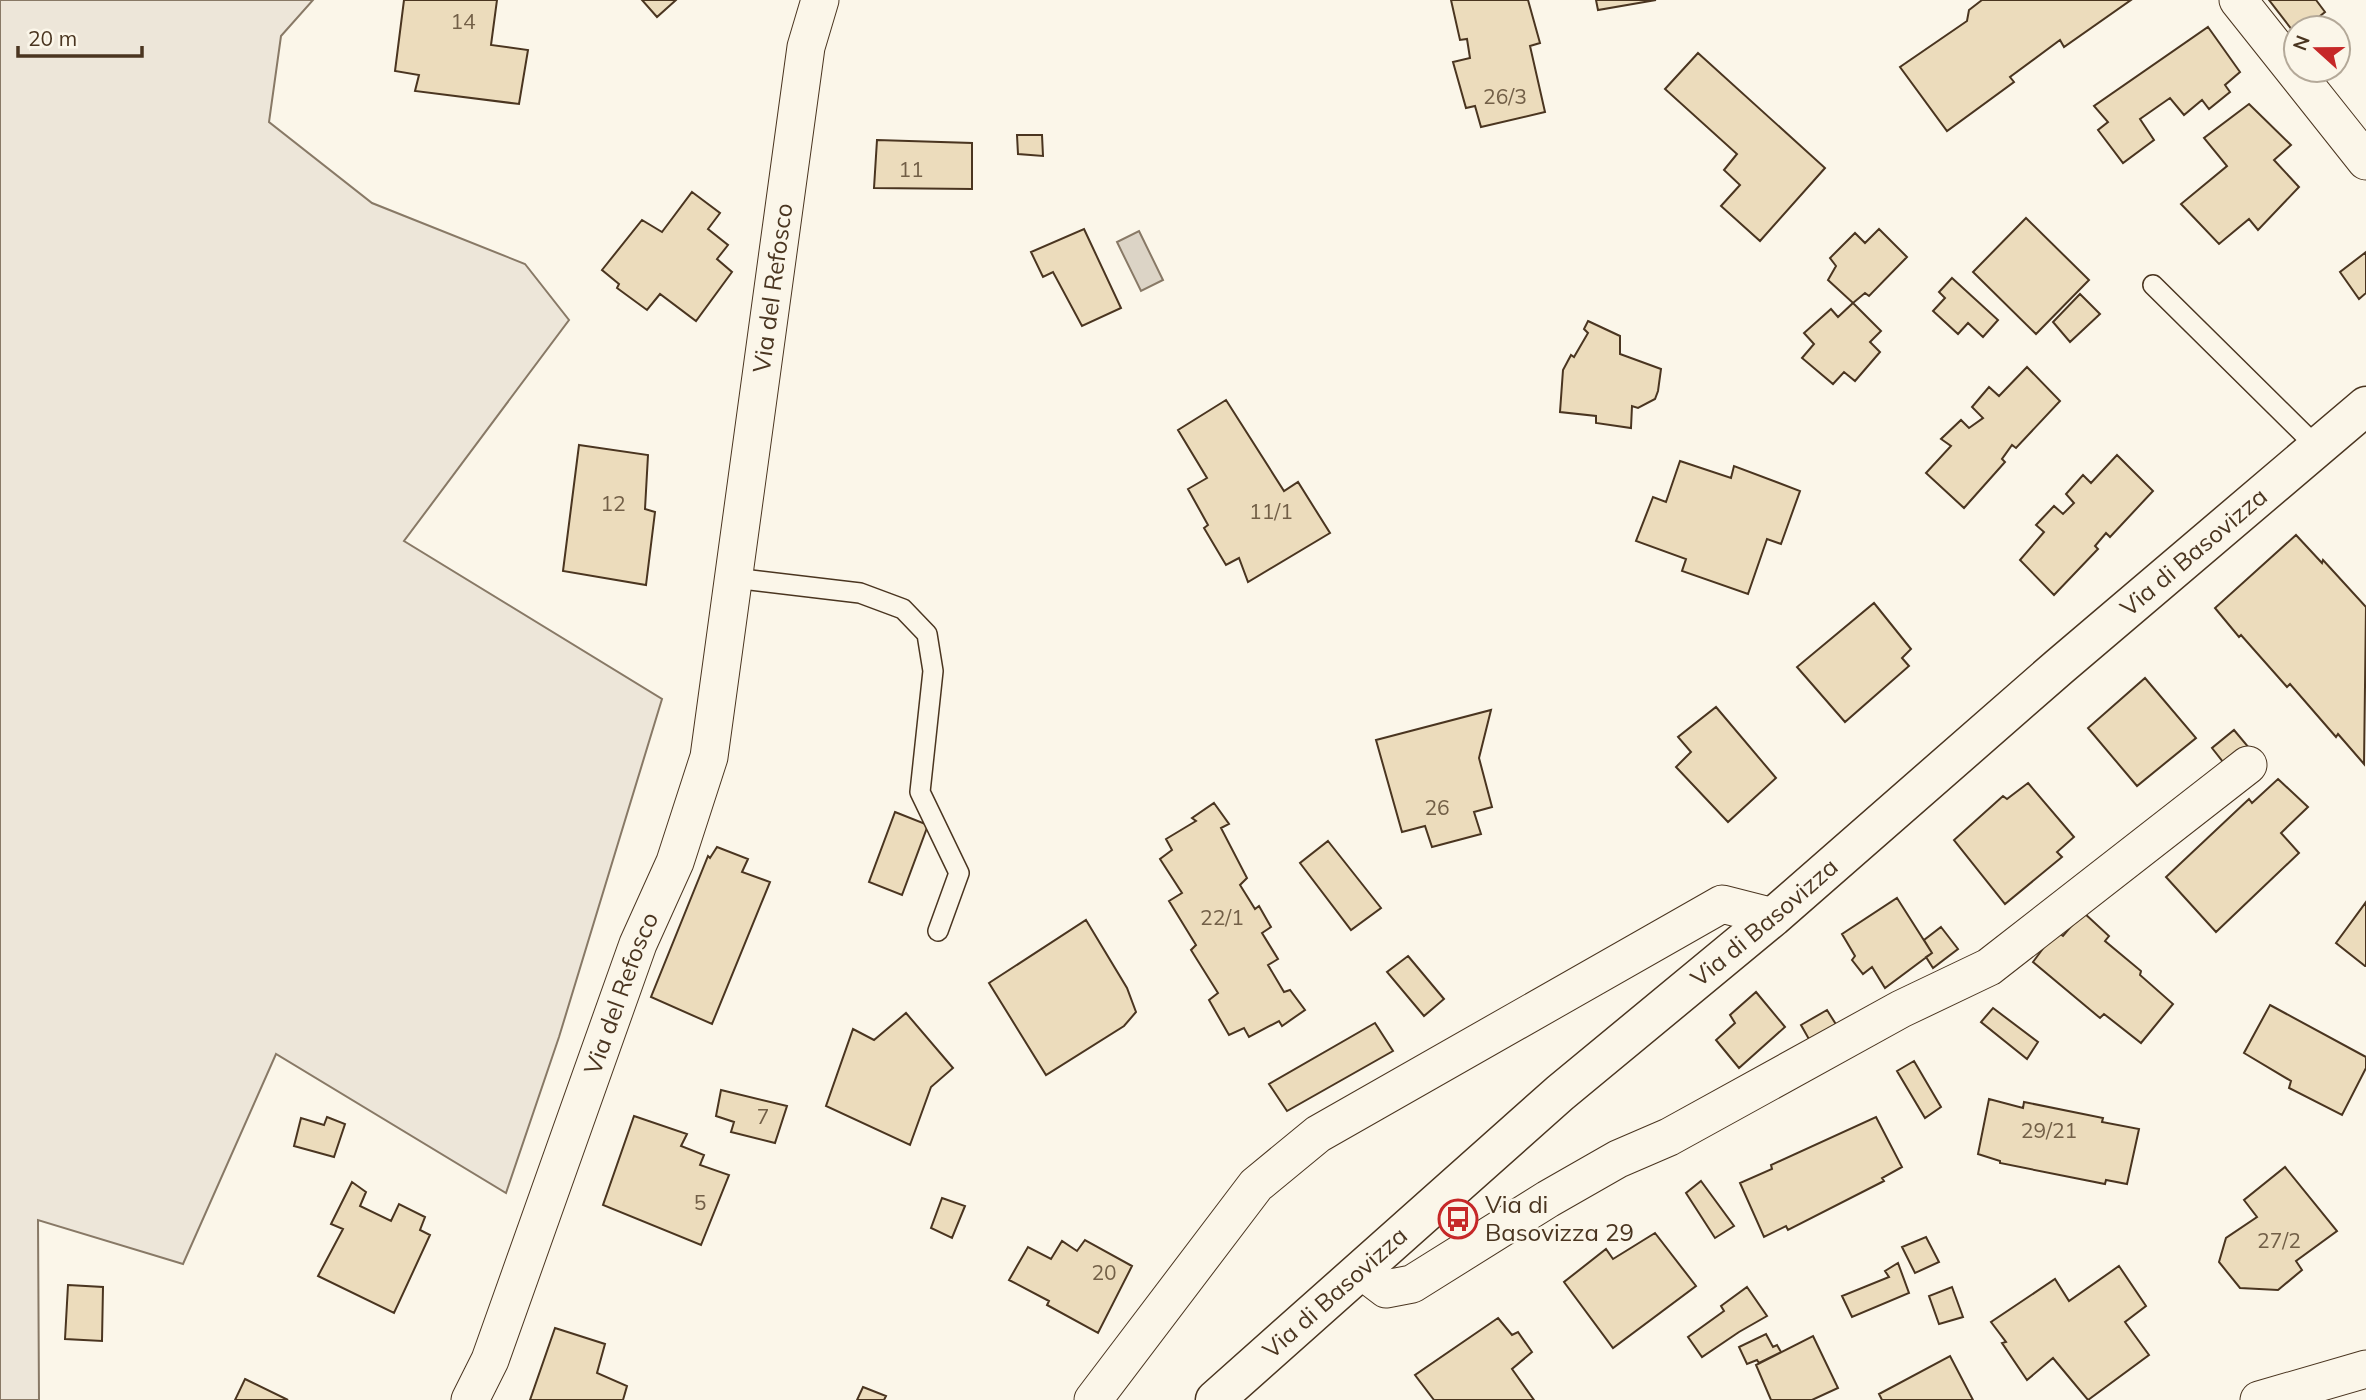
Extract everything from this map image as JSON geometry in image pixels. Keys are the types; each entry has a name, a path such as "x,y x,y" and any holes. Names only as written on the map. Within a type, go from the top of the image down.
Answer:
{"main road":[{"name":"Via di Basovizza","path":"1215,1400 1560,1093 1773,917 2059,667 2366,406"}],"street":[{"name":"Via del Refosco","path":"470,1400 490,1360 638,944 674,862 709,757 806,47 820,0"},
{"path":"2238,0 2366,160"},
{"path":"1362,1270 1387,1289 1412,1284 1618,1159 1669,1136 1901,1009 1989,967 2248,765"},
{"path":"1093,1400 1256,1185 1318,1134 1722,904 1773,917"},
{"path":"2259,1400 2366,1369"}],"lane":[{"path":"2152,285 2317,447"},
{"path":"734,578 860,593 903,609 927,634 933,671 920,792 959,873 938,931"}],"shaded area":[{"path":"0,0 313,0 281,36 269,122 372,203 525,264 569,320 404,541 662,699 559,1037 506,1193 276,1054 183,1264 38,1220 39,1400 0,1400"},
{"path":"1139,231 1163,280 1141,291 1117,242"}],"building":[{"path":"404,0 497,0 491,45 528,50 519,104 415,91 419,75 395,71"},
{"path":"642,0 676,0 657,17"},
{"path":"1451,0 1528,0 1540,43 1530,46 1545,112 1481,127 1475,106 1466,108 1453,62 1470,58 1467,39 1460,40"},
{"path":"1596,0 1656,0 1598,10"},
{"path":"1982,0 2131,0 2064,47 2060,40 2010,77 2014,82 1947,131 1900,67 1967,21 1969,10"},
{"path":"2269,0 2316,0 2325,12 2282,14 2282,17"},
{"path":"2208,27 2240,72 2225,85 2230,92 2209,109 2202,100 2184,115 2170,98 2140,119 2154,140 2123,163 2098,130 2108,122 2094,106"},
{"path":"1698,53 1825,168 1760,241 1721,206 1740,185 1724,170 1737,154 1665,89"},
{"path":"2249,104 2291,145 2274,160 2299,187 2258,230 2249,219 2219,244 2181,204 2227,166 2204,138"},
{"path":"1017,135 1042,135 1043,156 1018,154"},
{"path":"877,140 972,143 972,189 874,188"},
{"path":"692,192 720,213 708,229 728,245 717,259 732,272 696,321 660,294 647,310 617,288 619,284 602,270 642,220 662,232"},
{"path":"2026,218 2089,280 2036,334 1973,272"},
{"path":"1084,229 1121,308 1082,326 1053,272 1043,277 1031,252"},
{"path":"1879,229 1907,257 1869,296 1865,293 1853,303 1828,280 1836,266 1830,258 1855,233 1865,243"},
{"path":"2366,252 2366,293 2359,299 2340,272"},
{"path":"1952,278 1998,320 1983,337 1968,323 1958,334 1933,311 1945,298 1939,292"},
{"path":"2080,294 2100,314 2070,342 2053,322"},
{"path":"1853,303 1881,331 1870,342 1880,352 1855,381 1844,372 1833,384 1802,358 1814,344 1804,333 1831,309 1838,317"},
{"path":"1588,321 1620,336 1620,354 1661,369 1655,399 1638,408 1632,406 1631,428 1596,423 1596,416 1560,412 1563,370 1588,333 1584,329"},
{"path":"2027,367 2060,401 2016,448 2012,445 2002,459 2005,462 1964,508 1926,473 1951,446 1941,439 1961,420 1969,428 1983,418 1972,407 1989,387 1999,396"},
{"path":"1226,400 1284,491 1298,482 1330,533 1248,582 1239,558 1226,565 1204,528 1208,525 1188,489 1207,478 1178,430"},
{"path":"579,445 648,455 645,509 655,512 646,585 563,571"},
{"path":"2117,455 2153,491 2110,537 2106,533 2095,546 2098,549 2054,595 2020,560 2044,532 2036,525 2054,506 2063,514 2074,503 2066,494 2083,475 2091,483"},
{"path":"1680,461 1731,478 1734,466 1800,491 1781,544 1767,539 1748,594 1682,571 1686,559 1636,541 1653,497 1666,502"},
{"path":"2296,535 2366,607 2364,764 2338,734 2336,737 2290,684 2287,687 2241,635 2239,637 2215,608"},
{"path":"1874,603 1911,649 1902,658 1909,666 1845,722 1797,667"},
{"path":"2145,678 2196,738 2137,786 2088,728"},
{"path":"1716,707 1776,778 1728,822 1676,767 1691,752 1678,737"},
{"path":"1491,710 1479,758 1492,807 1474,812 1481,834 1432,847 1425,826 1402,832 1376,740"},
{"path":"2234,730 2250,749 2227,767 2212,748"},
{"path":"2278,779 2308,807 2281,833 2299,853 2216,932 2166,877 2249,799 2252,803"},
{"path":"2028,783 2074,837 2057,852 2062,857 2005,904 1954,840 2003,796 2007,799"},
{"path":"1214,803 1229,824 1221,828 1247,878 1240,885 1255,909 1259,906 1271,927 1262,933 1278,959 1268,965 1284,992 1290,990 1305,1010 1282,1026 1279,1021 1249,1037 1244,1028 1229,1035 1209,1000 1218,993 1191,950 1196,945 1169,901 1182,893 1160,859 1172,850 1166,839 1196,821 1192,818"},
{"path":"895,812 928,825 902,895 869,882"},
{"path":"1328,841 1381,908 1351,930 1300,863"},
{"path":"717,847 748,859 742,872 770,882 712,1024 651,997 708,856 710,858"},
{"path":"1897,898 1932,953 1885,988 1872,967 1863,974 1852,960 1855,956 1842,934"},
{"path":"2366,902 2366,966 2365,966 2336,943"},
{"path":"2083,912 2109,936 2105,941 2141,971 2140,975 2173,1004 2141,1043 2104,1014 2100,1018 2033,962 2056,931 2063,936"},
{"path":"1086,920 1127,988 1136,1012 1124,1026 1046,1075 989,983"},
{"path":"1941,927 1958,949 1933,968 1926,957 1932,953 1924,940"},
{"path":"1408,956 1444,999 1424,1016 1387,972"},
{"path":"1756,992 1785,1027 1739,1068 1716,1040 1735,1023 1730,1015"},
{"path":"2270,1005 2366,1057 2366,1068 2342,1115 2289,1088 2291,1081 2244,1053"},
{"path":"1993,1008 2038,1042 2027,1059 1981,1022"},
{"path":"1827,1010 1837,1026 1810,1041 1801,1025"},
{"path":"906,1013 953,1068 931,1087 910,1145 826,1106 853,1029 874,1040"},
{"path":"1375,1023 1393,1051 1287,1111 1269,1084"},
{"path":"1914,1061 1941,1107 1925,1118 1897,1071"},
{"path":"721,1090 787,1106 775,1143 731,1132 734,1122 716,1116"},
{"path":"1989,1099 2023,1108 2024,1102 2103,1118 2102,1122 2139,1129 2127,1184 2106,1180 2105,1184 2000,1163 1978,1154"},
{"path":"634,1116 687,1134 681,1146 704,1155 700,1165 729,1175 701,1245 603,1205"},
{"path":"327,1117 345,1124 334,1157 294,1146 301,1118 324,1125"},
{"path":"1876,1117 1902,1167 1882,1178 1884,1181 1788,1230 1786,1226 1764,1237 1740,1183 1772,1169 1771,1165"},
{"path":"2285,1167 2337,1231 2296,1261 2302,1270 2278,1290 2240,1288 2219,1262 2226,1238 2257,1217 2244,1200"},
{"path":"1701,1181 1734,1226 1715,1238 1686,1193"},
{"path":"352,1182 366,1192 360,1206 391,1221 399,1204 425,1217 420,1230 430,1235 394,1313 318,1276 343,1229 331,1224"},
{"path":"942,1198 965,1206 952,1238 931,1228"},
{"path":"1655,1233 1696,1286 1613,1348 1564,1282 1606,1249 1613,1259"},
{"path":"1926,1237 1939,1262 1915,1273 1902,1247"},
{"path":"1085,1240 1132,1266 1098,1333 1047,1305 1049,1301 1009,1280 1028,1247 1051,1259 1062,1241 1077,1251"},
{"path":"1898,1263 1909,1293 1852,1317 1842,1296 1889,1277 1885,1271"},
{"path":"2119,1266 2146,1306 2125,1322 2149,1355 2088,1400 2053,1358 2027,1380 2002,1343 2006,1342 1991,1322 2055,1279 2069,1301"},
{"path":"68,1285 103,1287 102,1341 65,1339"},
{"path":"1747,1287 1767,1316 1702,1357 1688,1337 1724,1311 1721,1306"},
{"path":"1952,1287 1963,1317 1939,1324 1929,1296"},
{"path":"1498,1318 1512,1335 1518,1332 1532,1352 1512,1369 1534,1400 1434,1400 1415,1375"},
{"path":"555,1328 605,1344 597,1373 627,1386 623,1400 530,1400"},
{"path":"1766,1334 1773,1347 1777,1345 1781,1352 1759,1363 1757,1360 1747,1364 1739,1347"},
{"path":"1813,1336 1838,1388 1812,1400 1771,1400 1756,1365"},
{"path":"1950,1356 1973,1400 1882,1400 1879,1394"},
{"path":"245,1379 288,1400 235,1400"},
{"path":"863,1387 886,1396 884,1400 857,1400"}],"place":[{"name":"Via di Basovizza 29","path":"1458,1219"}]}
